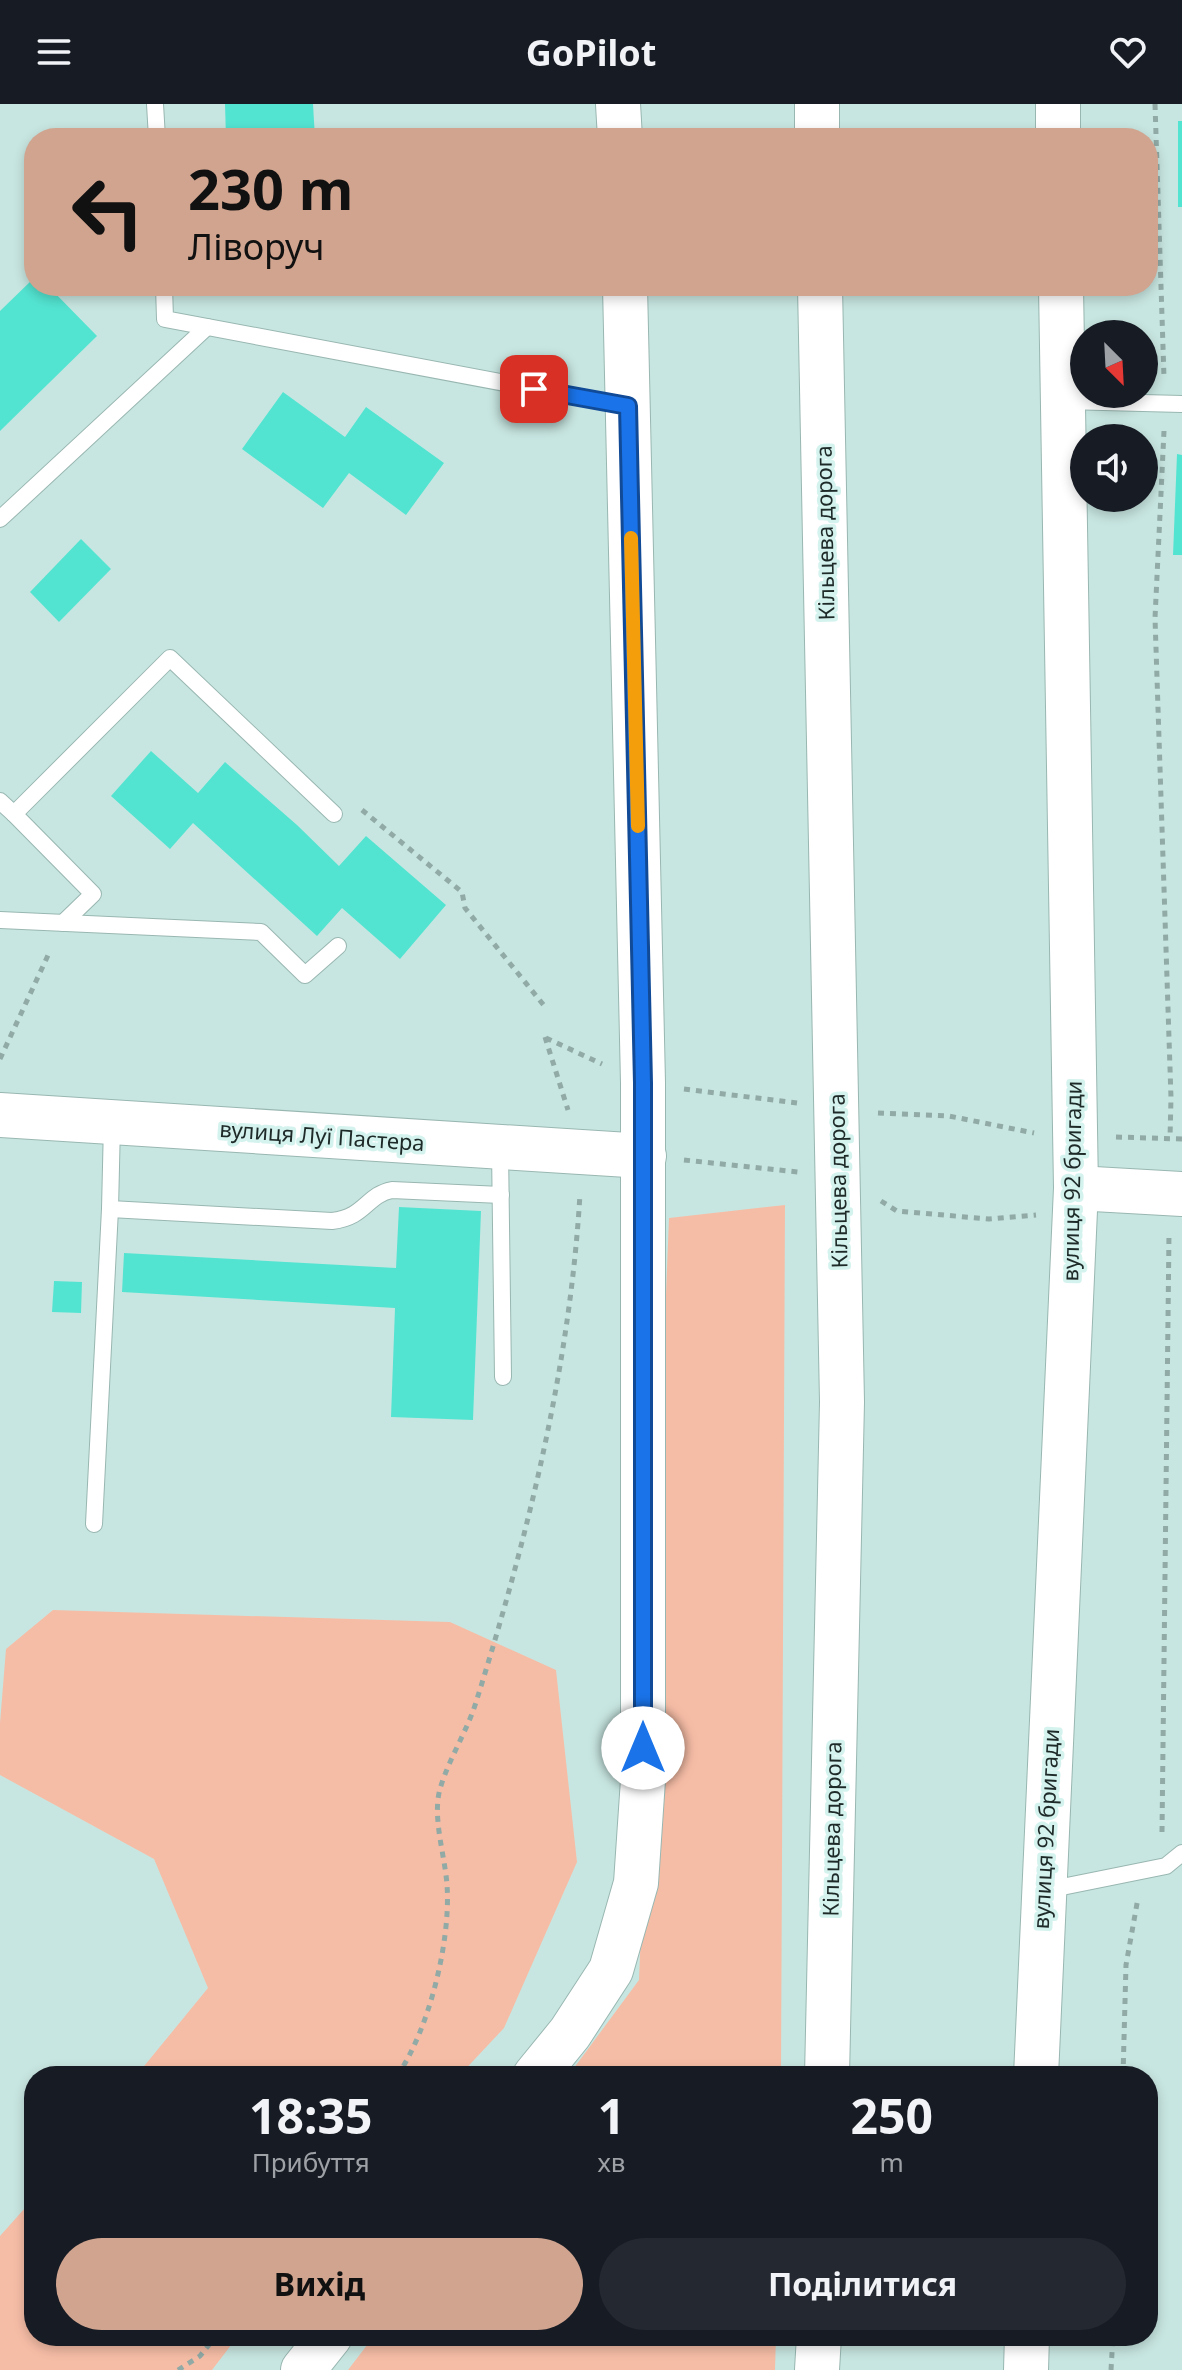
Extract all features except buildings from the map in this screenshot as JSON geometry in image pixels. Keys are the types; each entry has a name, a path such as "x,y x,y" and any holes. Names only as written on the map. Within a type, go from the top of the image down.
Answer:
{"main road":[{"path":"618,104 619,128"},
{"path":"817,104 817,128"},
{"path":"1058,104 1058,128"},
{"path":"543,2066 570,2033 611,1970 636,1883 643,1780 644,1156 625,296"},
{"name":"Кільцева дорога","path":"820,296 842,1402 827,2066"},
{"name":"вулиця 92 бригади","path":"1036,2066 1076,1188 1061,296"},
{"name":"вулиця Луї Пастера","path":"0,1115 644,1156"},
{"path":"1076,1188 1175,1207"},
{"path":"303,2370 322,2346"},
{"path":"817,2370 818,2346"},
{"path":"1026,2370 1027,2346"}],"lane":[{"path":"155,104 156,128"},
{"path":"164,296 165,319 628,406"},
{"path":"0,519 207,327"},
{"path":"1063,401 1182,404"},
{"path":"14,814 170,658 334,814"},
{"path":"0,801 93,894 63,923"},
{"path":"0,920 261,932 305,975 338,946"},
{"path":"94,1524 112,1122"},
{"path":"500,1147 503,1377"},
{"path":"110,1209 332,1221 357,1214 382,1192 392,1190 501,1195"},
{"path":"1043,1891 1166,1866 1182,1853"}],"path":[{"path":"1155,104 1156,128"},
{"path":"1158,204 1164,404 1155,618 1170,1138 1182,1139"},
{"path":"334,814 363,810 462,892 465,908 546,1008"},
{"path":"0,1059 63,923"},
{"path":"404,2066 409,2058 444,1949 447,1885 439,1836 439,1791 480,1689 513,1577 552,1409 577,1251 581,1152 545,1037 643,1083"},
{"path":"1123,2066 1126,1965 1136,1900 1151,1869 1163,1829 1175,1207"},
{"path":"178,2370 200,2356 208,2346"},
{"path":"1111,2370 1112,2346"}],"shaded area":[{"path":"785,1205 781,2066 575,2066 639,1980 669,1218"},
{"path":"53,1610 450,1622 556,1670 577,1862 504,2028 468,2066 144,2066 208,1988 154,1859 0,1775 0,1723 6,1649"},
{"path":"24,2209 24,2346 230,2346 212,2370 0,2370 0,2236"},
{"path":"366,2346 776,2346 775,2370 348,2370"}],"slow traffic":[{"path":"631,538 638,826"}],"route":[{"path":"534,389 628,406 643,1083 643,1748"}]}
